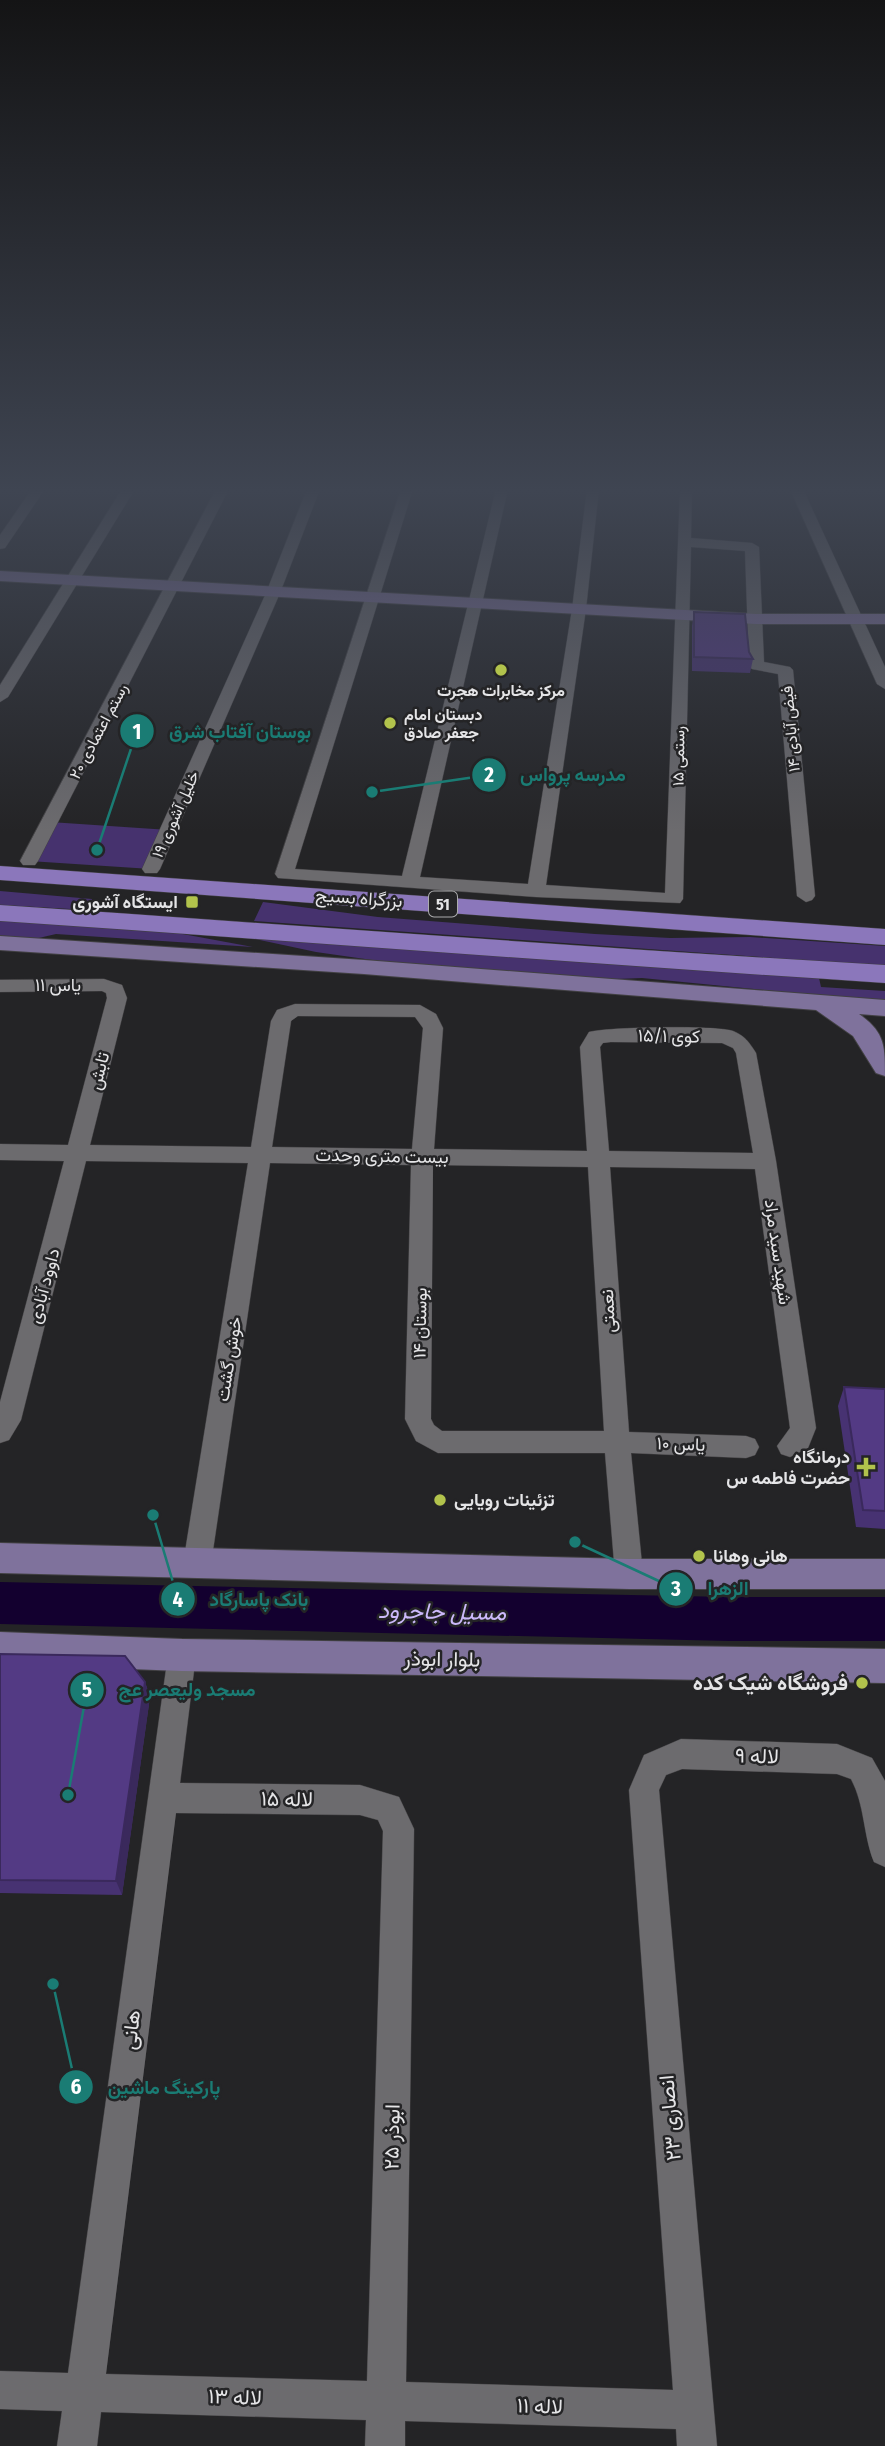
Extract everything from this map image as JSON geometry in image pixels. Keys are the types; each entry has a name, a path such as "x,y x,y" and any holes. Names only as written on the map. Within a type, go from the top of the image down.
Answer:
{"highway":[{"name":"بزرگراه بسیج","path":"0,873 885,937"},
{"name":"51","path":"0,913 452,943 560,954 885,974"}],"main road":[{"path":"479,603 756,619 885,619"},
{"path":"109,920 363,967"},
{"path":"0,943 363,967 885,1008"},
{"path":"814,1002 842,1014 862,1028 872,1040 885,1067"},
{"path":"885,1035 885,1052"},
{"path":"0,1558 629,1574 885,1574"},
{"name":"بلوار ابوذر","path":"0,1648 182,1655 885,1666"}],"street":[{"path":"0,697 60,603"},
{"name":"رستم اعتمادی ۲۰","path":"29,861 165,603"},
{"name":"خلیل آشوری ۱۹","path":"151,869 269,603"},
{"path":"371,603 286,868 674,899"},
{"path":"411,877 476,603"},
{"path":"537,886 580,603"},
{"path":"682,603 682,614"},
{"name":"فیض آبادی ۱۴","path":"755,603 757,666 785,670 806,896"},
{"path":"848,603 885,684"},
{"name":"رستمی ۱۵","path":"674,899 682,614"},
{"name":"یاس ۱۱","path":"0,986 104,985 115,989"},
{"name":"تابش","path":"79,1152 117,998 115,989"},
{"name":"خوش گشت","path":"197,1564 284,1015 295,1010 420,1011 429,1019"},
{"name":"بوستان ۱۴","path":"429,1019 433,1028 422,1157 418,1419 425,1433 438,1442 615,1442"},
{"name":"کوی ۱۵/۱","path":"590,1047 596,1037 611,1035 725,1036 740,1043 746,1053"},
{"name":"نعمتی","path":"590,1047 615,1442 629,1574"},
{"name":"شهید سید مراد","path":"746,1053 765,1161 803,1428 799,1440 790,1446"},
{"name":"بیست متری وحدت","path":"0,1152 765,1161"},
{"name":"داوود آبادی","path":"4,1426 79,1152"},
{"name":"یاس ۱۰","path":"615,1442 746,1447"},
{"name":"هانی","path":"77,2446 182,1655"},
{"name":"لاله ۹","path":"644,1790 655,1765 681,1754 837,1759 861,1768 874,1791 885,1851"},
{"name":"انصاری ۲۳","path":"644,1790 696,2428"},
{"name":"لاله ۱۵","path":"162,1798 360,1800 388,1808 399,1829"},
{"name":"ابوذر ۲۵","path":"385,2446 399,1829"},
{"name":"لاله ۱۳","path":"0,2390 386,2401"},
{"name":"لاله ۱۱","path":"386,2401 696,2428"}],"shaded area":[{"path":"50,822 169,830 151,869 29,861"},
{"path":"0,891 92,899 88,910 0,905"},
{"path":"263,902 378,917 595,934 670,938 750,937 885,946 885,966 254,921"},
{"path":"0,921 161,930 253,947 56,934 30,940 0,937"},
{"path":"241,936 819,978 821,987 885,991 885,1002 642,978 591,980 393,963 316,952"}],"building":[{"path":"694,612 745,614 749,652 753,659 694,657"},
{"name":"درمانگاه حضرت فاطمه س","path":"844,1387 885,1389 885,1511 863,1510"},
{"path":"0,1654 125,1656 145,1682 116,1881 0,1880"}],"waterway":[{"name":"مسیل جاجرود","path":"0,1603 729,1619 885,1619"}],"place":[{"name":"مرکز مخابرات هجرت","path":"501,670"},
{"name":"دبستان امام جعفر صادق","path":"390,723"},
{"name":"مدرسه پرواس","path":"372,792"},
{"name":"بوستان آفتاب شرق","path":"97,850"},
{"name":"ایستگاه آشوری","path":"192,902"},
{"name":"درمانگاه حضرت فاطمه س","path":"866,1467"},
{"name":"تزئینات رویایی","path":"440,1500"},
{"name":"بانک پاسارگاد","path":"153,1515"},
{"name":"الزهرا","path":"575,1542"},
{"name":"هانی وهانا","path":"699,1556"},
{"name":"فروشگاه شیک کده","path":"862,1683"},
{"name":"مسجد ولیعصر عج","path":"68,1795"},
{"name":"پارکینگ ماشین","path":"53,1984"}]}
